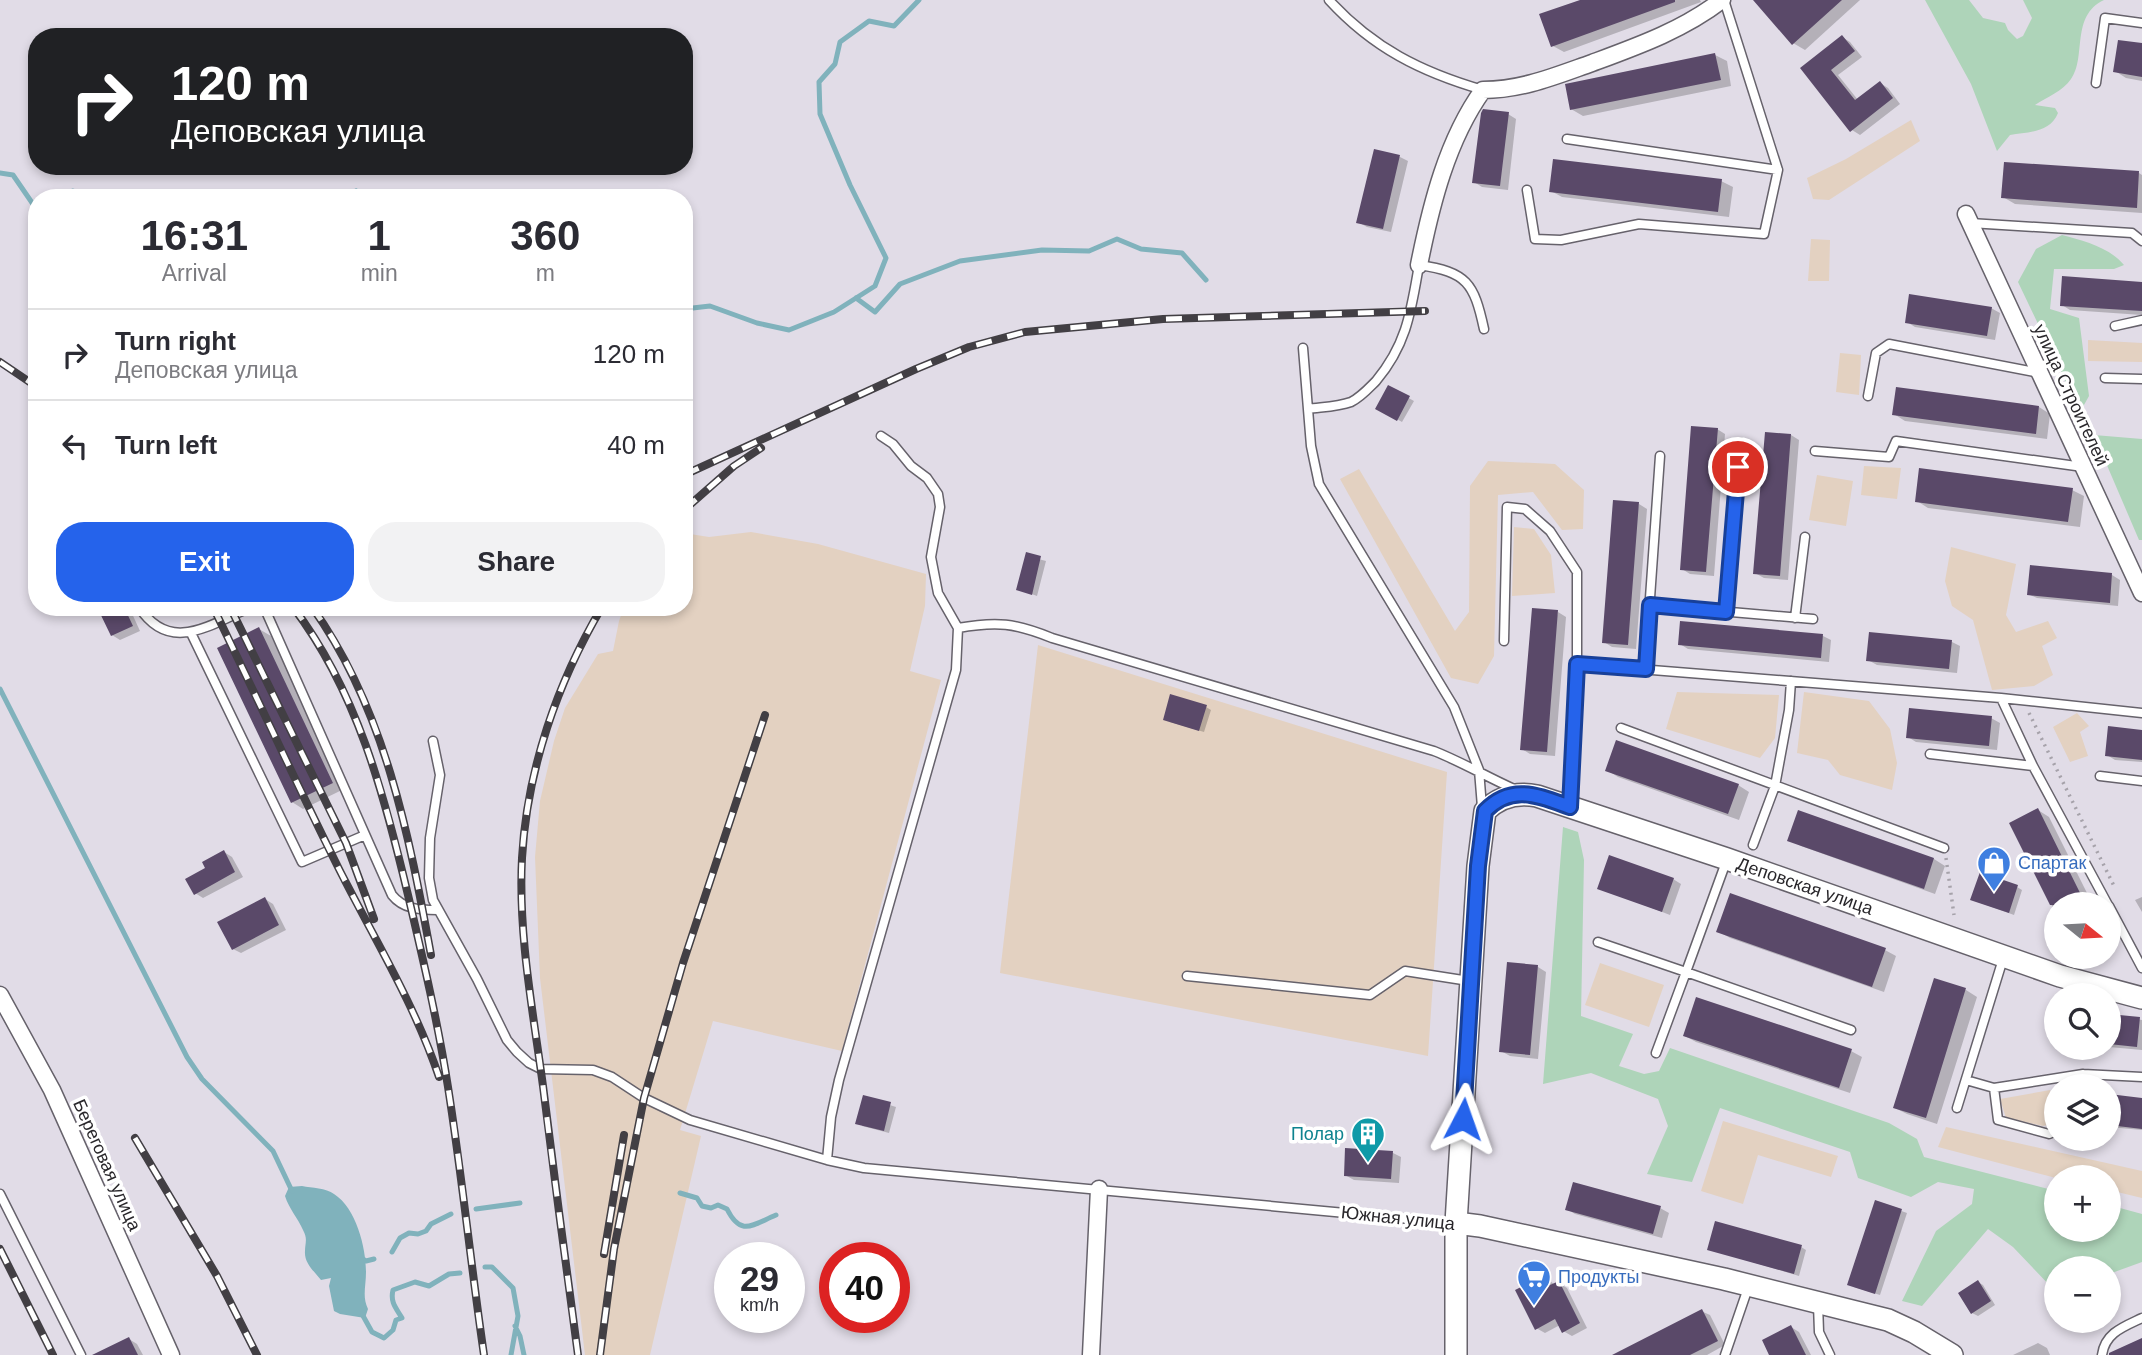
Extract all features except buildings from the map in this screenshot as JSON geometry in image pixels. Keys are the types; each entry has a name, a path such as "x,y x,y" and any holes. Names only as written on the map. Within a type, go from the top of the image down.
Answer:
{"street":[{"path":"1419,265 1450,149 1468,111 1483,90 1528,86 1605,58 1670,33 1723,0"},
{"name":"улица Строителей","path":"1968,218 2142,593"},
{"path":"1456,1355 1456,1223 1482,824 1485,811 1494,802 1524,793"},
{"name":"Деповская улица","path":"1524,793 1727,859 2060,976 2142,998"},
{"name":"Береговая улица","path":"0,995 52,1090 171,1355"},
{"path":"1091,1355 1099,1189"},
{"name":"Южная улица","path":"1456,1223 1480,1226 1817,1301 1888,1320 1952,1355"}],"lane":[{"path":"1329,0 1380,46 1441,77 1483,90"},
{"path":"1527,190 1535,239 1560,240 1639,224 1765,234 1778,170 1723,0"},
{"path":"2096,83 2105,18 2142,23"},
{"path":"1567,139 1778,170"},
{"path":"1968,218 2132,233 2142,242"},
{"path":"1308,409 1352,401 1361,396 1381,374 1403,339 1412,312 1419,265 1452,272 1468,282 1479,304 1484,329"},
{"path":"2116,326 2142,320"},
{"path":"1868,396 1877,353 1889,344 2040,373"},
{"path":"1303,348 1313,462 1319,484 1454,707 1479,770 1482,824"},
{"path":"2105,378 2142,379"},
{"path":"827,1160 831,1117 839,1080 956,670 957,628 939,593 931,557 940,507 939,494 927,478 881,436"},
{"path":"1815,451 1889,457 1896,441 2083,467"},
{"path":"1726,612 1741,443"},
{"path":"1646,669 1660,456"},
{"path":"1504,641 1507,507 1525,509 1550,531 1577,572 1577,664 1570,807"},
{"path":"1795,618 1805,537"},
{"path":"1650,605 1813,619"},
{"path":"145,616 160,630 191,633 230,616"},
{"path":"268,616 392,895 402,905 437,910"},
{"path":"957,628 1006,623 1021,626 1052,638 1434,751 1524,793"},
{"path":"191,633 302,862 365,835"},
{"path":"1577,664 2001,698 2142,713"},
{"path":"1753,845 1775,786 1789,710 1791,681"},
{"path":"2001,698 2033,766 2101,892"},
{"path":"1621,728 1944,848"},
{"name":"Южная улица","path":"433,741 440,775 431,820 430,890 437,910 477,979 507,1040 529,1063 541,1069 593,1070 612,1077 644,1098 690,1120 827,1160 897,1172 1456,1223"},
{"path":"1930,754 2033,766"},
{"path":"2099,776 2142,781"},
{"path":"1656,1053 1727,859"},
{"path":"2121,929 2142,968"},
{"path":"1598,942 1851,1030"},
{"path":"1957,1108 2004,956"},
{"path":"1187,976 1370,995 1405,971 1472,982"},
{"path":"2121,1076 2142,1077"},
{"path":"1966,1080 1994,1088 2044,1080"},
{"path":"1994,1088 1998,1120 2044,1133"},
{"path":"0,1194 81,1355"},
{"path":"1725,1355 1749,1285"},
{"path":"1817,1301 1819,1332 1830,1355"},
{"path":"2102,1355 2105,1341 2115,1331 2142,1318"}],"path":[{"path":"2023,701 2115,889"},
{"path":"1944,848 1954,915"}],"shaded area":[{"path":"1911,120 1920,141 1829,200 1813,199 1807,178 1846,159"},
{"path":"1811,239 1830,240 1829,281 1808,281"},
{"path":"2088,340 2142,343 2142,362 2088,361"},
{"path":"1840,353 1861,355 1859,395 1836,392"},
{"path":"1488,461 1555,464 1584,490 1583,529 1562,530 1533,492 1498,495 1494,656 1478,684 1451,678 1340,479 1359,469 1455,631 1469,612 1470,486"},
{"path":"1864,466 1901,468 1897,499 1861,495"},
{"path":"1817,475 1853,481 1846,526 1809,520"},
{"path":"1514,527 1534,529 1551,555 1555,593 1512,596"},
{"path":"751,532 818,544 926,574 925,606 910,671 941,680 842,1051 713,1021 680,1130 701,1136 650,1355 585,1355 540,978 535,857 540,801 565,708 598,654 613,651 621,616 693,616 693,534 709,537"},
{"path":"1951,547 2016,564 2006,615 2016,632 2048,621 2057,638 2042,646 2053,675 2034,686 1992,690 1973,620 1952,606 1945,581"},
{"path":"1038,645 1447,772 1428,1056 1000,973"},
{"path":"1677,692 1779,695 1775,738 1760,758 1666,729"},
{"path":"1804,692 1869,701 1890,729 1897,763 1892,790 1840,775 1828,760 1797,753"},
{"path":"2077,713 2089,726 2080,732 2088,756 2070,762 2053,727"},
{"path":"1600,963 1664,985 1649,1027 1585,1005"},
{"path":"2044,1091 2044,1126 2006,1118 2000,1099"},
{"path":"1723,1121 1838,1156 1831,1177 1758,1155 1743,1204 1701,1191"},
{"path":"1946,1127 2115,1165 2044,1165 2044,1175 1938,1147"},
{"path":"2121,1166 2142,1171 2142,1198 2121,1193"}],"green space":[{"path":"1925,0 1969,0 1983,18 2005,23 2017,39 2023,36 2032,18 2023,0 2104,0 2093,7 2087,16 2076,70 2071,79 2035,105 2055,108 2058,113 2054,120 2044,128 2010,135 1997,151 1971,84"},
{"path":"2062,235 2104,249 2124,265 2114,269 2054,269 2050,309 2079,318 2089,396 2080,412 2018,282 2036,249"},
{"path":"2094,435 2142,439 2142,540 2139,540"},
{"path":"1563,827 1578,832 1584,860 1581,1016 1633,1034 1619,1066 1644,1074 1659,1071 1670,1048 1889,1123 1917,1139 1924,1157 2044,1188 2044,1242 2121,1242 2121,1208 2142,1214 2142,1262 2121,1270 2121,1256 2044,1256 2044,1280 2013,1247 1988,1229 1922,1306 1902,1301 1936,1231 1972,1204 1974,1189 1938,1182 1911,1197 1858,1178 1850,1152 1720,1108 1692,1182 1647,1174 1668,1126 1658,1099 1591,1073 1543,1084"}],"water":[{"path":"302,1186 331,1192 342,1200 354,1218 366,1262 365,1296 368,1309 365,1318 334,1311 329,1286 331,1278 321,1280 308,1263 305,1255 305,1233 285,1196 289,1187"}],"waterway":[{"path":"693,308 710,306 757,323 789,330 834,312 875,286 886,258 850,185 820,114 819,82 835,64 840,42 869,21 894,26 919,0"},
{"path":"0,173 13,175 28,197"},
{"path":"856,298 875,312 900,284 960,261 1042,250 1089,251 1117,239 1141,249 1182,253 1206,280"},
{"path":"0,689 187,1057 202,1079 273,1151 292,1191"},
{"path":"680,1193 697,1198 702,1206 711,1208 718,1205 727,1209 732,1218 742,1226 754,1225 776,1215"},
{"path":"476,1209 520,1203"},
{"path":"392,1252 400,1238 409,1233 426,1231 431,1224 451,1214"},
{"path":"361,1258 366,1261 374,1259"},
{"path":"485,1267 492,1267 513,1288 518,1316 511,1355"},
{"path":"362,1314 372,1332 384,1338 393,1330 396,1320 402,1318 393,1301 393,1290 415,1282 429,1286 449,1274 460,1273"},
{"path":"515,1326 524,1355"}],"railway":[{"path":"693,471 916,369 969,347 1025,332 1163,319 1425,311"},
{"path":"0,362 28,381"},
{"path":"693,502 734,466 761,448"},
{"path":"217,616 340,871 406,998 439,1077"},
{"path":"234,616 346,843 374,919"},
{"path":"299,616 335,673 351,708 378,782 399,857 444,1063 484,1355"},
{"path":"318,616 337,646 358,688 391,774 431,955"},
{"path":"578,1355 527,972 521,887 525,825 538,760 558,697 597,616"},
{"path":"600,1355 614,1249 644,1098 683,963 765,715"},
{"path":"604,1254 624,1135"},
{"path":"135,1138 217,1276 257,1355"},
{"path":"0,1249 53,1355"}],"place":[{"name":"Спартак","path":"1994,893"},
{"name":"Полар","path":"1368,1164"},
{"name":"Продукты","path":"1534,1307"}],"route":[{"path":"1463,1119 1478,866 1485,811 1502,798 1524,793 1570,807 1577,664 1646,669 1650,605 1726,612 1738,467"}]}
